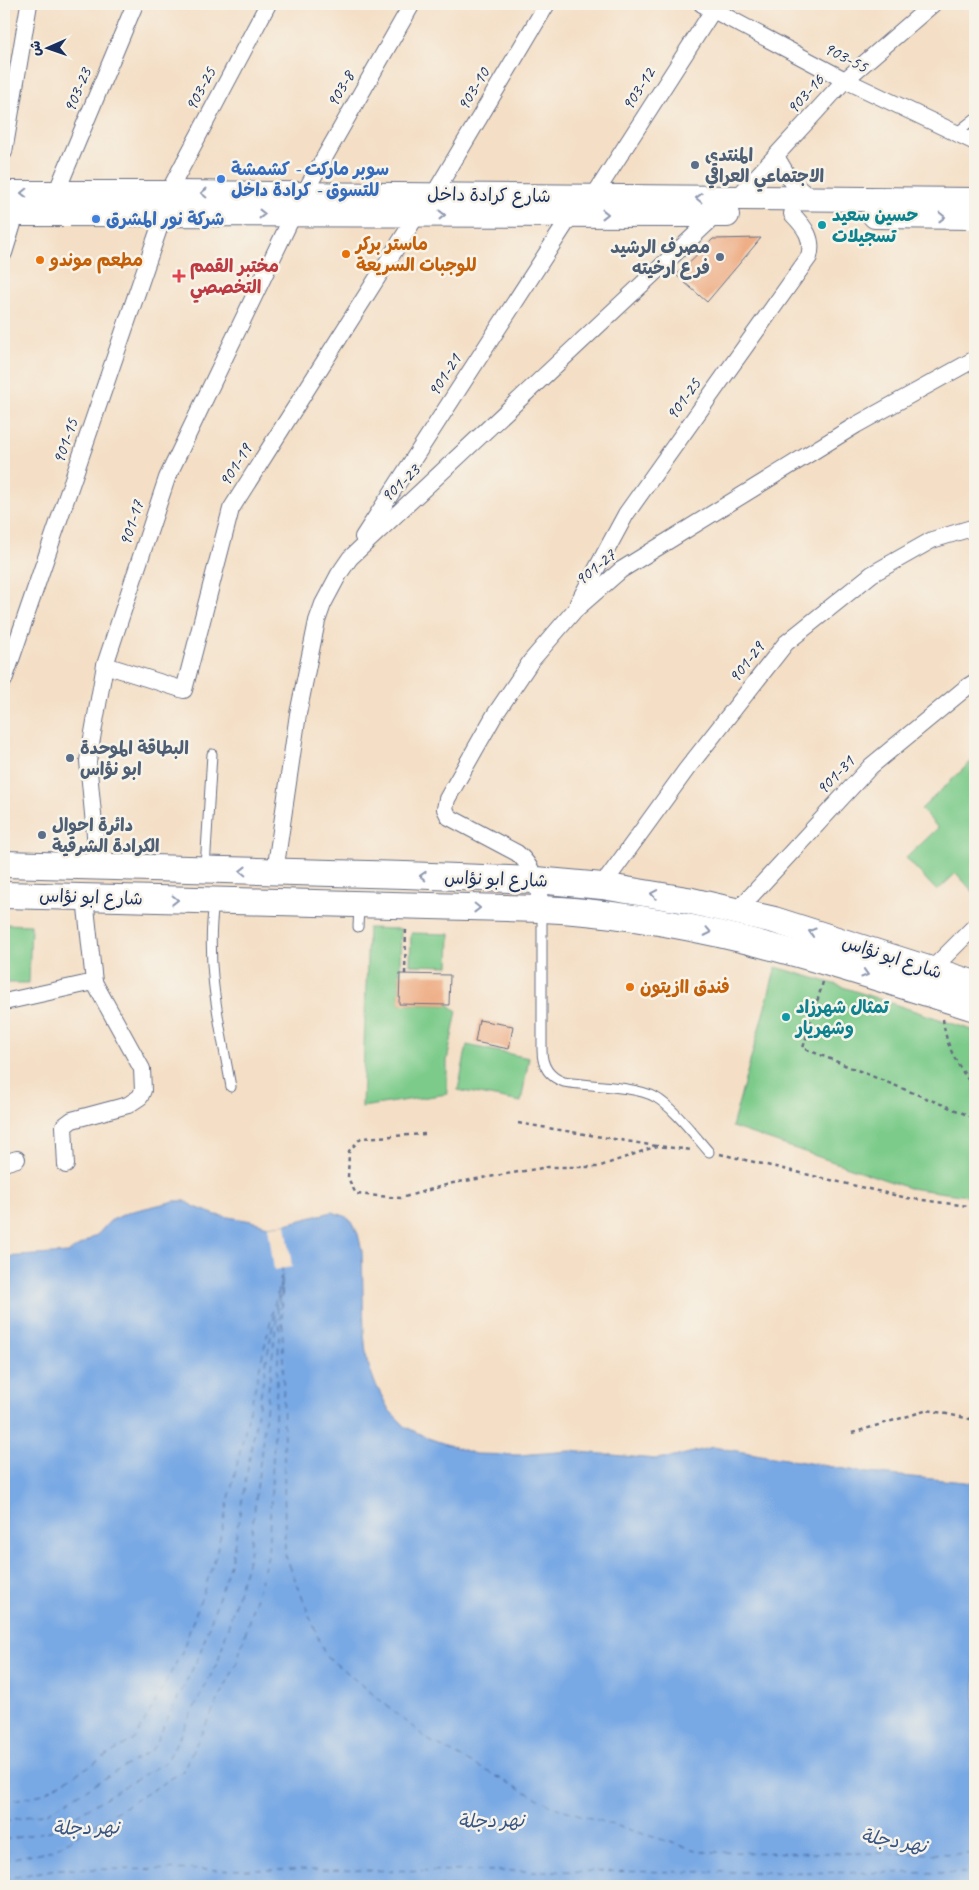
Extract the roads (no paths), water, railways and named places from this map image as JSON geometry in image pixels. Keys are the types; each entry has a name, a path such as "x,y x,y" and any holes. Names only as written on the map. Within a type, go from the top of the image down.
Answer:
{"main road":[{"name":"شارع كرادة داخل","path":"4,193 56,193 166,203 298,205 417,215 792,214 975,218"},
{"name":"شارع كرادة داخل","path":"298,205 434,194 975,200"},
{"name":"شارع كرادة داخل","path":"10,214 166,203"},
{"name":"شارع ابو نؤاس","path":"4,864 536,880 602,886 687,900 737,911 810,931 975,984"},
{"name":"شارع ابو نؤاس","path":"4,895 214,900 359,916 542,909 606,914 719,934 810,958 975,1008"}],"street":[{"path":"4,152 29,4"},
{"name":"903-23","path":"56,193 136,4"},
{"name":"903-25","path":"166,203 268,4"},
{"name":"903-8","path":"298,205 412,4"},
{"name":"903-10","path":"434,194 548,4"},
{"name":"903-16","path":"737,198 845,80 933,4"},
{"name":"903-55","path":"711,6 845,80 975,142"},
{"name":"903-12","path":"593,197 711,6"},
{"path":"776,156 796,188 818,199"},
{"name":"901-15","path":"4,680 166,203"},
{"name":"901-17","path":"98,867 88,761 106,664 168,478 298,205"},
{"path":"4,253 10,214"},
{"name":"901-21","path":"350,558 572,214"},
{"name":"901-25","path":"574,611 626,514 809,257 810,242 807,232 792,214"},
{"name":"901-19","path":"106,664 184,690 231,509 417,215"},
{"name":"901-23","path":"275,872 298,714 317,621 323,604 339,574 350,558 716,215"},
{"name":"901-27","path":"542,909 536,880 526,860 517,853 450,817 445,808 446,799 494,716 531,661 574,611 621,570 856,425 975,359"},
{"name":"901-29","path":"602,886 686,770 786,643 872,574 932,540 975,527"},
{"name":"901-31","path":"737,911 871,766 967,686 975,682"},
{"path":"66,1165 64,1126 72,1120 128,1105 140,1098 143,1090 142,1069 94,982 85,898"},
{"path":"931,970 975,926"},
{"path":"4,1002 94,982"}],"lane":[{"path":"956,133 975,118"},
{"path":"204,870 212,754"},
{"path":"214,900 211,966 231,1087"},
{"path":"542,909 542,1061 547,1070 555,1078 564,1082 639,1091 654,1096 666,1105 709,1152"}],"water":[{"name":"نهر دجلة","path":"175,1201 186,1201 195,1207 216,1215 252,1221 268,1226 286,1224 332,1212 345,1216 352,1222 358,1234 362,1251 364,1334 367,1361 375,1383 389,1410 406,1427 428,1438 475,1454 519,1455 570,1451 655,1459 674,1457 713,1447 869,1473 975,1483 975,1886 4,1886 4,1257 68,1253 98,1234 110,1221 129,1212"}],"place":[{"name":"المنتدى الاجتماعي العراقي","path":"695,165"},
{"name":"سوبر ماركت - كشمشة للتسوق - كرادة داخل","path":"221,179"},
{"name":"شركة نور المشرق","path":"96,219"},
{"name":"حسين سعيد تسجيلات","path":"822,225"},
{"name":"ماستر بركر للوجبات السريعة","path":"346,254"},
{"name":"مصرف الرشيد فرع ارخيته","path":"720,257"},
{"name":"مطعم موندو","path":"40,260"},
{"name":"مختبر القمم التخصصي","path":"179,276"},
{"name":"البطاقة الموحدة ابو نؤاس","path":"70,758"},
{"name":"دائرة احوال الكرادة الشرقية","path":"42,835"},
{"name":"فندق اازيتون","path":"630,987"},
{"name":"تمثال شهرزاد وشهريار","path":"786,1017"}]}
